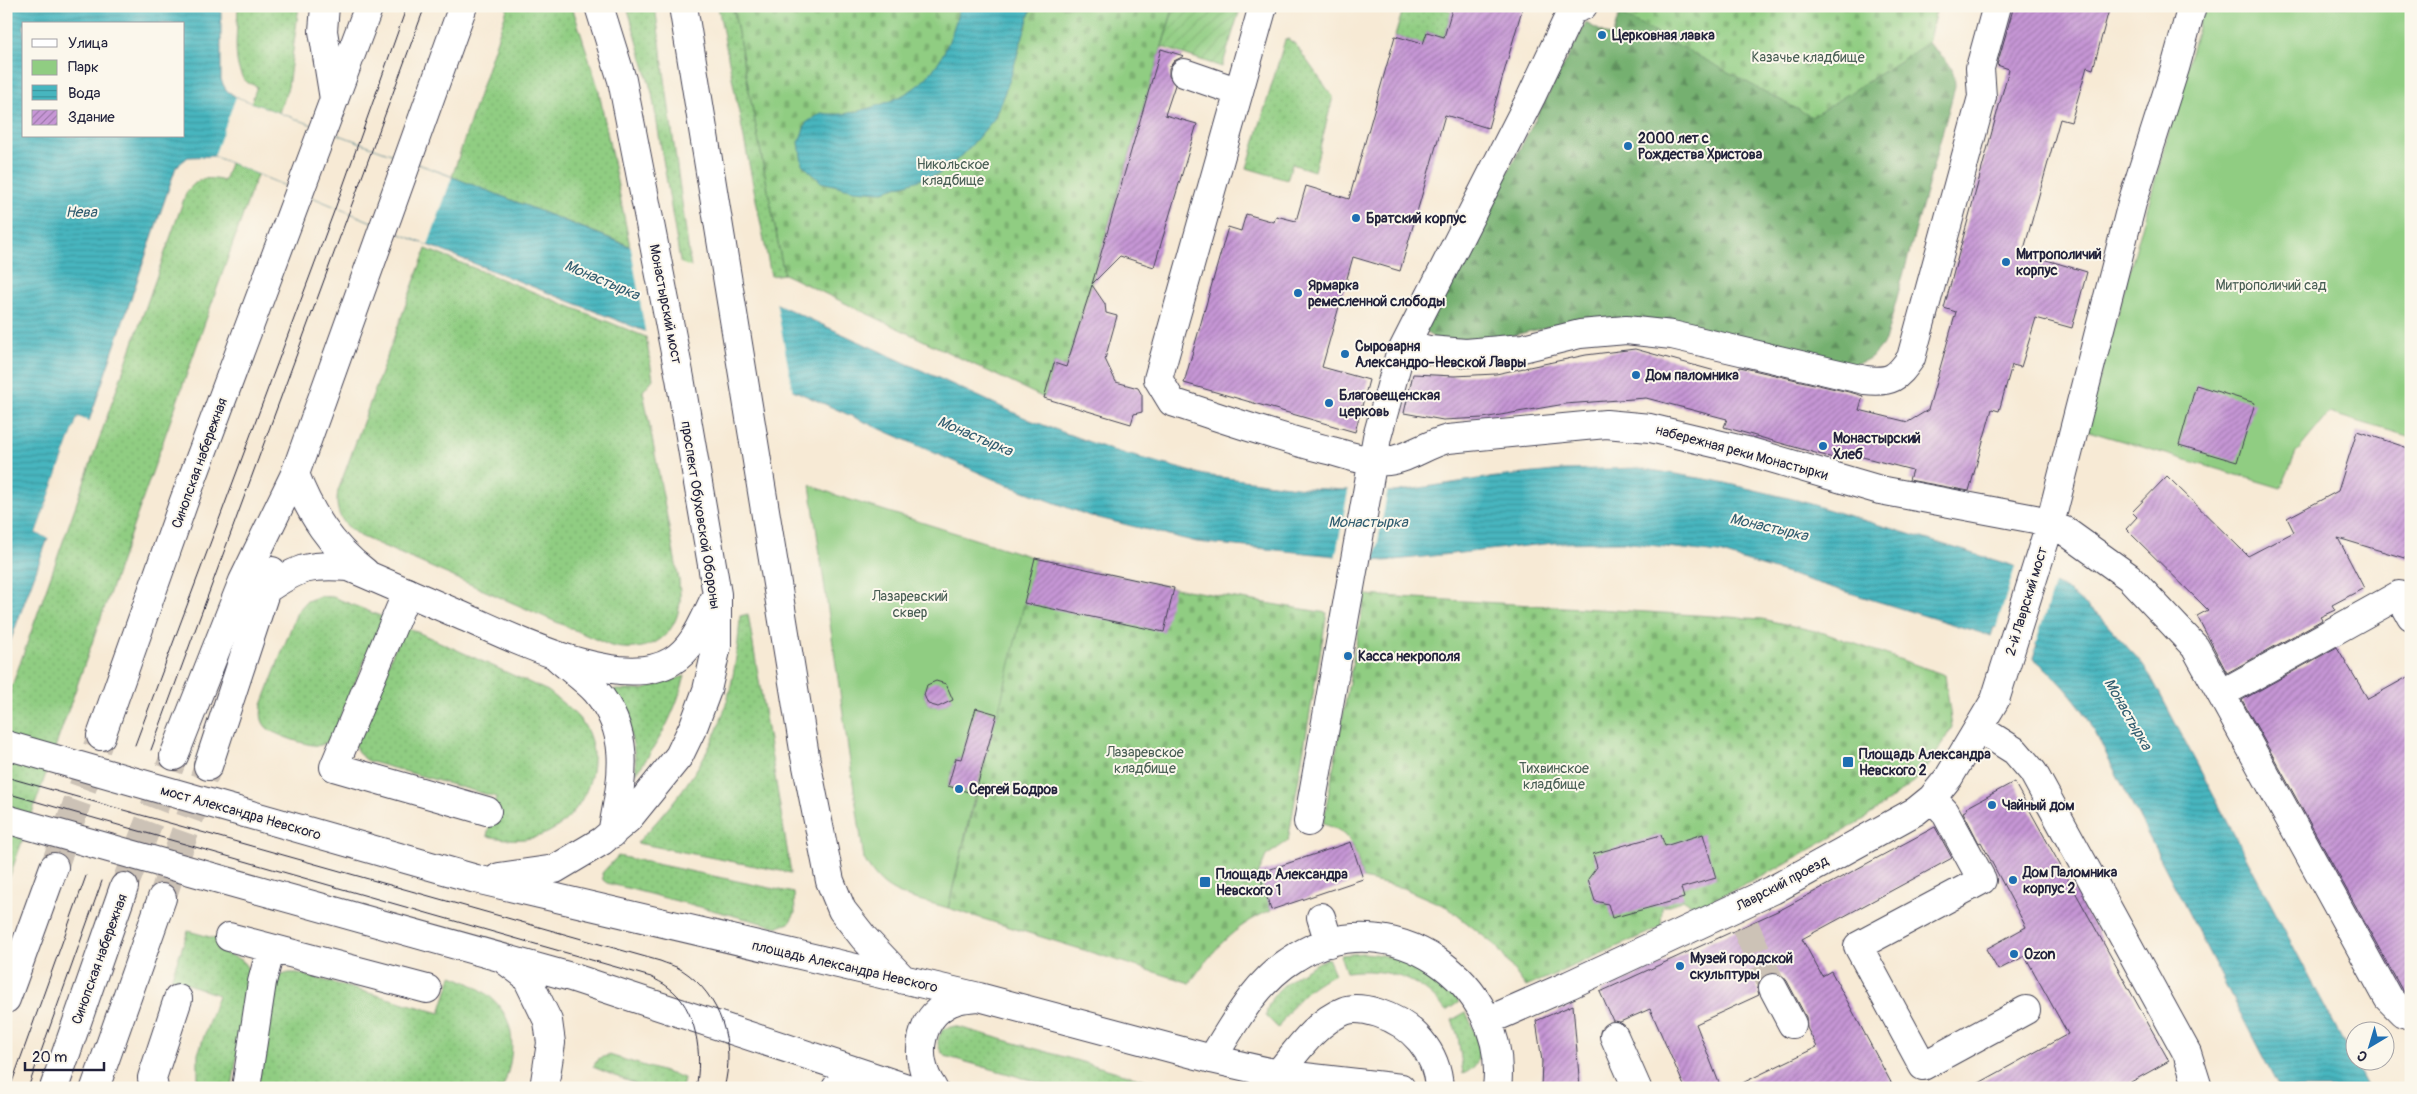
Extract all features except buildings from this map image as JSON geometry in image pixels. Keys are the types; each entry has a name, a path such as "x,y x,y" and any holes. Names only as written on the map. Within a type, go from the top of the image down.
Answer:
{"main road":[{"path":"325,6 323,32 334,99"},
{"path":"334,99 369,6"},
{"path":"174,756 243,581 295,474 409,161 463,6"},
{"name":"Монастырский мост","path":"599,6 622,80 680,378"},
{"path":"683,6 804,756 830,882 842,910 864,938 904,980"},
{"path":"1263,6 1158,379 1172,402 1297,443 1372,474"},
{"path":"1408,341 1418,348 1466,353 1522,348 1580,334 1626,330 1681,336 1866,380 1885,382 1900,373 1911,358 1982,97 1980,68 1997,6"},
{"name":"2-й Лаврский мост","path":"2006,666 2048,530 2132,203 2175,68 2192,6"},
{"path":"1308,822 1372,474 1377,437 1399,356 1575,7"},
{"path":"1184,73 1239,92"},
{"name":"Синопская набережная","path":"101,736 184,501 334,99"},
{"name":"проспект Обуховской Обороны","path":"476,879 555,869 577,858 612,834 654,790 679,756 694,725 707,690 717,646 716,594 680,378"},
{"name":"набережная реки Монастырки","path":"1372,474 1397,459 1432,443 1448,439 1606,424 1650,428 1747,451 1880,490 2035,519 2048,530 2086,544 2129,577 2195,647 2388,998 2403,1014 2411,1015"},
{"path":"295,474 304,499 317,522 339,549 370,576"},
{"path":"208,766 268,589 295,474"},
{"path":"268,589 291,573 319,565 349,567 555,656 627,671 651,670 680,656 698,633 716,594"},
{"path":"408,592 334,767 487,811"},
{"path":"2222,694 2407,598"},
{"path":"555,656 595,690 612,718 617,732 622,748 623,772 612,834"},
{"name":"Лаврский проезд","path":"1488,1020 1578,981 1741,916 1773,890 1916,811 1932,798 1949,777 1980,728 1995,700 2006,666"},
{"path":"1980,728 2015,752 2033,772 2187,1053 2198,1088"},
{"name":"мост Александра Невского","path":"6,745 476,879"},
{"path":"1932,798 1945,812 1982,880 1858,946 1923,1066 2026,1010"},
{"path":"6,819 570,977 907,1088"},
{"path":"6,999 54,867"},
{"name":"площадь Александра Невского","path":"476,879 978,997 1278,1074 1401,1088"},
{"name":"Синопская набережная","path":"54,1088 124,887"},
{"path":"95,1088 162,898"},
{"path":"1321,917 1329,943"},
{"path":"229,937 427,989"},
{"path":"1212,1058 1238,1016 1270,976 1297,955 1329,943 1359,938 1377,938 1416,949 1434,958 1466,986 1476,998 1488,1020 1496,1049 1497,1088"},
{"path":"246,1088 262,982 270,948"},
{"path":"503,959 526,976 548,1021 551,1043 544,1088"},
{"path":"1774,988 1792,1024"},
{"path":"933,1088 924,1074 920,1058 922,1037 926,1027 932,1017 949,1004 959,999 978,997"},
{"path":"154,1088 152,1078 178,998"},
{"path":"1278,1074 1326,1020 1346,1010 1367,1010 1393,1018 1414,1032 1429,1052 1438,1070 1439,1088"},
{"path":"1614,1036 1637,1088"},
{"path":"836,1088 872,1077"}],"green space":[{"path":"238,6 299,6 288,87 6,887 6,703 186,193 198,181 212,179 224,181 257,86 247,82 238,68 236,47"},
{"path":"508,6 572,6 598,87 630,246 452,177"},
{"path":"627,6 655,6 694,290 685,291 652,93"},
{"path":"718,6 733,6 784,274 771,276"},
{"name":"Никольское кладбище","path":"733,6 1174,6 1066,367 1054,363 1044,398 784,274"},
{"path":"1174,6 1241,6 1222,67 1162,47"},
{"path":"1404,6 1435,6 1452,11 1444,37 1427,32 1423,44 1395,36"},
{"path":"1622,6 1937,6 1928,43 1948,62 1953,73 1955,87 1885,341 1872,356 1862,362 1842,365 1611,319 1563,323 1503,338 1440,342 1422,330 1428,323 1586,23 1612,37"},
{"name":"Казачье кладбище","path":"1622,6 1937,6 1928,43 1812,117 1620,14"},
{"name":"Митрополичий сад","path":"2204,6 2411,6 2411,437 2329,413 2296,453 2281,488 2085,430"},
{"path":"1288,39 1295,44 1333,97 1314,171 1292,164 1287,180 1247,168 1285,40"},
{"path":"426,249 646,337 653,379 643,391 679,580 680,597 677,616 672,627 656,642 635,648 611,646 360,536 348,527 338,512 338,491"},
{"name":"Лазаревский сквер","path":"810,485 844,498 1035,558 998,714 976,708 963,752 985,759 983,765 956,758 948,786 975,794 948,908 899,894 872,872 864,859","holes":["927,685 947,703 938,707 928,704 924,695"]},
{"name":"Лазаревское кладбище","path":"1035,558 1174,588 1327,613 1288,841 1266,856 1259,873 1271,910 1245,924 1225,940 1190,983 948,908"},
{"name":"Тихвинское кладбище","path":"1365,595 1762,619 1824,633 1945,675 1952,727 1930,764 1915,781 1863,820 1765,875 1697,907 1684,900 1662,907 1661,927 1526,987 1496,946 1447,907 1403,888 1363,879 1355,851 1348,838 1342,832 1323,824"},
{"path":"320,596 333,597 383,617 334,732 325,743 316,745 292,740 270,730 264,724 261,714 262,705 297,612 307,601"},
{"path":"748,614 791,873 637,843 682,791 699,766 712,740 723,713 731,684 737,652 740,616"},
{"path":"404,626 548,691 582,722 590,737 593,752 592,769 582,800 560,825 547,833 532,838 510,839 487,836 496,797 368,761 359,754 355,746"},
{"path":"685,676 665,727 636,774 636,762 629,730 613,690 642,690"},
{"path":"618,856 794,893 795,913 789,923 778,927 607,883 603,880 602,873"},
{"path":"188,931 221,940 217,950 242,960 250,972 232,1088 205,1088 198,1080 198,1054 218,995 171,978"},
{"path":"1363,953 1405,961 1429,972 1450,990 1459,1002 1446,1011 1426,990 1402,977 1375,971 1346,972 1340,955"},
{"path":"1328,958 1335,974 1325,978 1309,989 1289,1011 1278,1028 1266,1016 1268,1006 1273,997 1289,981"},
{"path":"289,973 298,973 440,1013 452,976 471,984 498,1005 506,1017 511,1032 510,1065 504,1085 502,1088 257,1088 276,979"},
{"path":"1466,1012 1476,1038 1479,1055 1472,1069 1463,1074 1458,1036 1452,1020"},
{"path":"955,1026 1174,1088 1059,1088 945,1056 940,1050 939,1037 943,1029"},
{"path":"609,1055 684,1078 682,1088 645,1088 593,1067 598,1059"}],"water":[{"path":"6,6 221,6 221,80 226,90 236,97 445,174 777,304 1030,420 1111,450 1204,475 1304,488 1394,492 1478,479 1563,470 1639,468 1717,481 1797,500 2011,565 2065,589 2100,617 2139,660 2151,677 2344,1043 2344,1072 2360,1072 2368,1088 2279,1088 2086,715 2062,684 2033,658 2037,645 1994,627 1991,636 1719,553 1623,542 1554,543 1385,561 1197,542 1087,515 1000,482 793,390 420,242 214,156 188,157 176,167 89,421 78,417 36,533 48,538 6,653"},
{"path":"960,6 1032,6 1010,79 994,119 963,155 939,174 880,192 854,190 821,182 802,164 799,142 806,123 821,113 841,114 853,112 873,107 908,92 932,71 941,57 955,25"}],"pier":[{"path":"236,97 452,177 428,245 214,156"},
{"path":"630,243 776,301 793,393 646,336"},
{"path":"78,417 89,421 89,423 79,420 39,532 48,535 48,538 36,533"},
{"path":"1349,487 1388,489 1374,562 1335,559"},
{"path":"2016,564 2055,581 2031,659 2034,647 1996,630 1993,638"}],"tunnel":[{"path":"54,867 101,736"},
{"path":"124,887 174,756"},
{"path":"162,898 208,766"},
{"path":"1745,926 1773,988"}],"tram line":[{"path":"135,745 336,206 407,6"},
{"path":"151,750 425,6"},
{"path":"6,777 677,967 695,980 707,993 716,1007 722,1022 728,1055 724,1088"},
{"path":"6,793 651,977 678,996 686,1007 691,1019 698,1047 699,1062 696,1088"},
{"path":"10,1088 86,876"},
{"path":"28,1088 102,881"}],"place":[{"name":"Церковная лавка","path":"1602,35"},
{"name":"2000 лет с Рождества Христова","path":"1628,146"},
{"name":"Братский корпус","path":"1356,218"},
{"name":"Митрополичий корпус","path":"2006,262"},
{"name":"Ярмарка ремесленной слободы","path":"1298,293"},
{"name":"Сыроварня Александро-Невской Лавры","path":"1345,354"},
{"name":"Дом паломника","path":"1636,375"},
{"name":"Благовещенская церковь","path":"1329,403"},
{"name":"Монастырский Хлеб","path":"1823,446"},
{"name":"Касса некрополя","path":"1348,656"},
{"name":"Площадь Александра Невского 2","path":"1848,762"},
{"name":"Сергей Бодров","path":"959,789"},
{"name":"Чайный дом","path":"1992,805"},
{"name":"Дом Паломника корпус 2","path":"2013,880"},
{"name":"Площадь Александра Невского 1","path":"1205,882"},
{"name":"Ozon","path":"2014,954"},
{"name":"Музей городской скульптуры","path":"1680,966"}],"water label":[{"name":"Нева","path":"81,212"},
{"name":"Монастырка","path":"602,280"},
{"name":"Монастырка","path":"975,436"},
{"name":"Монастырка","path":"1368,522"},
{"name":"Монастырка","path":"1769,527"},
{"name":"Монастырка","path":"2128,714"}]}
